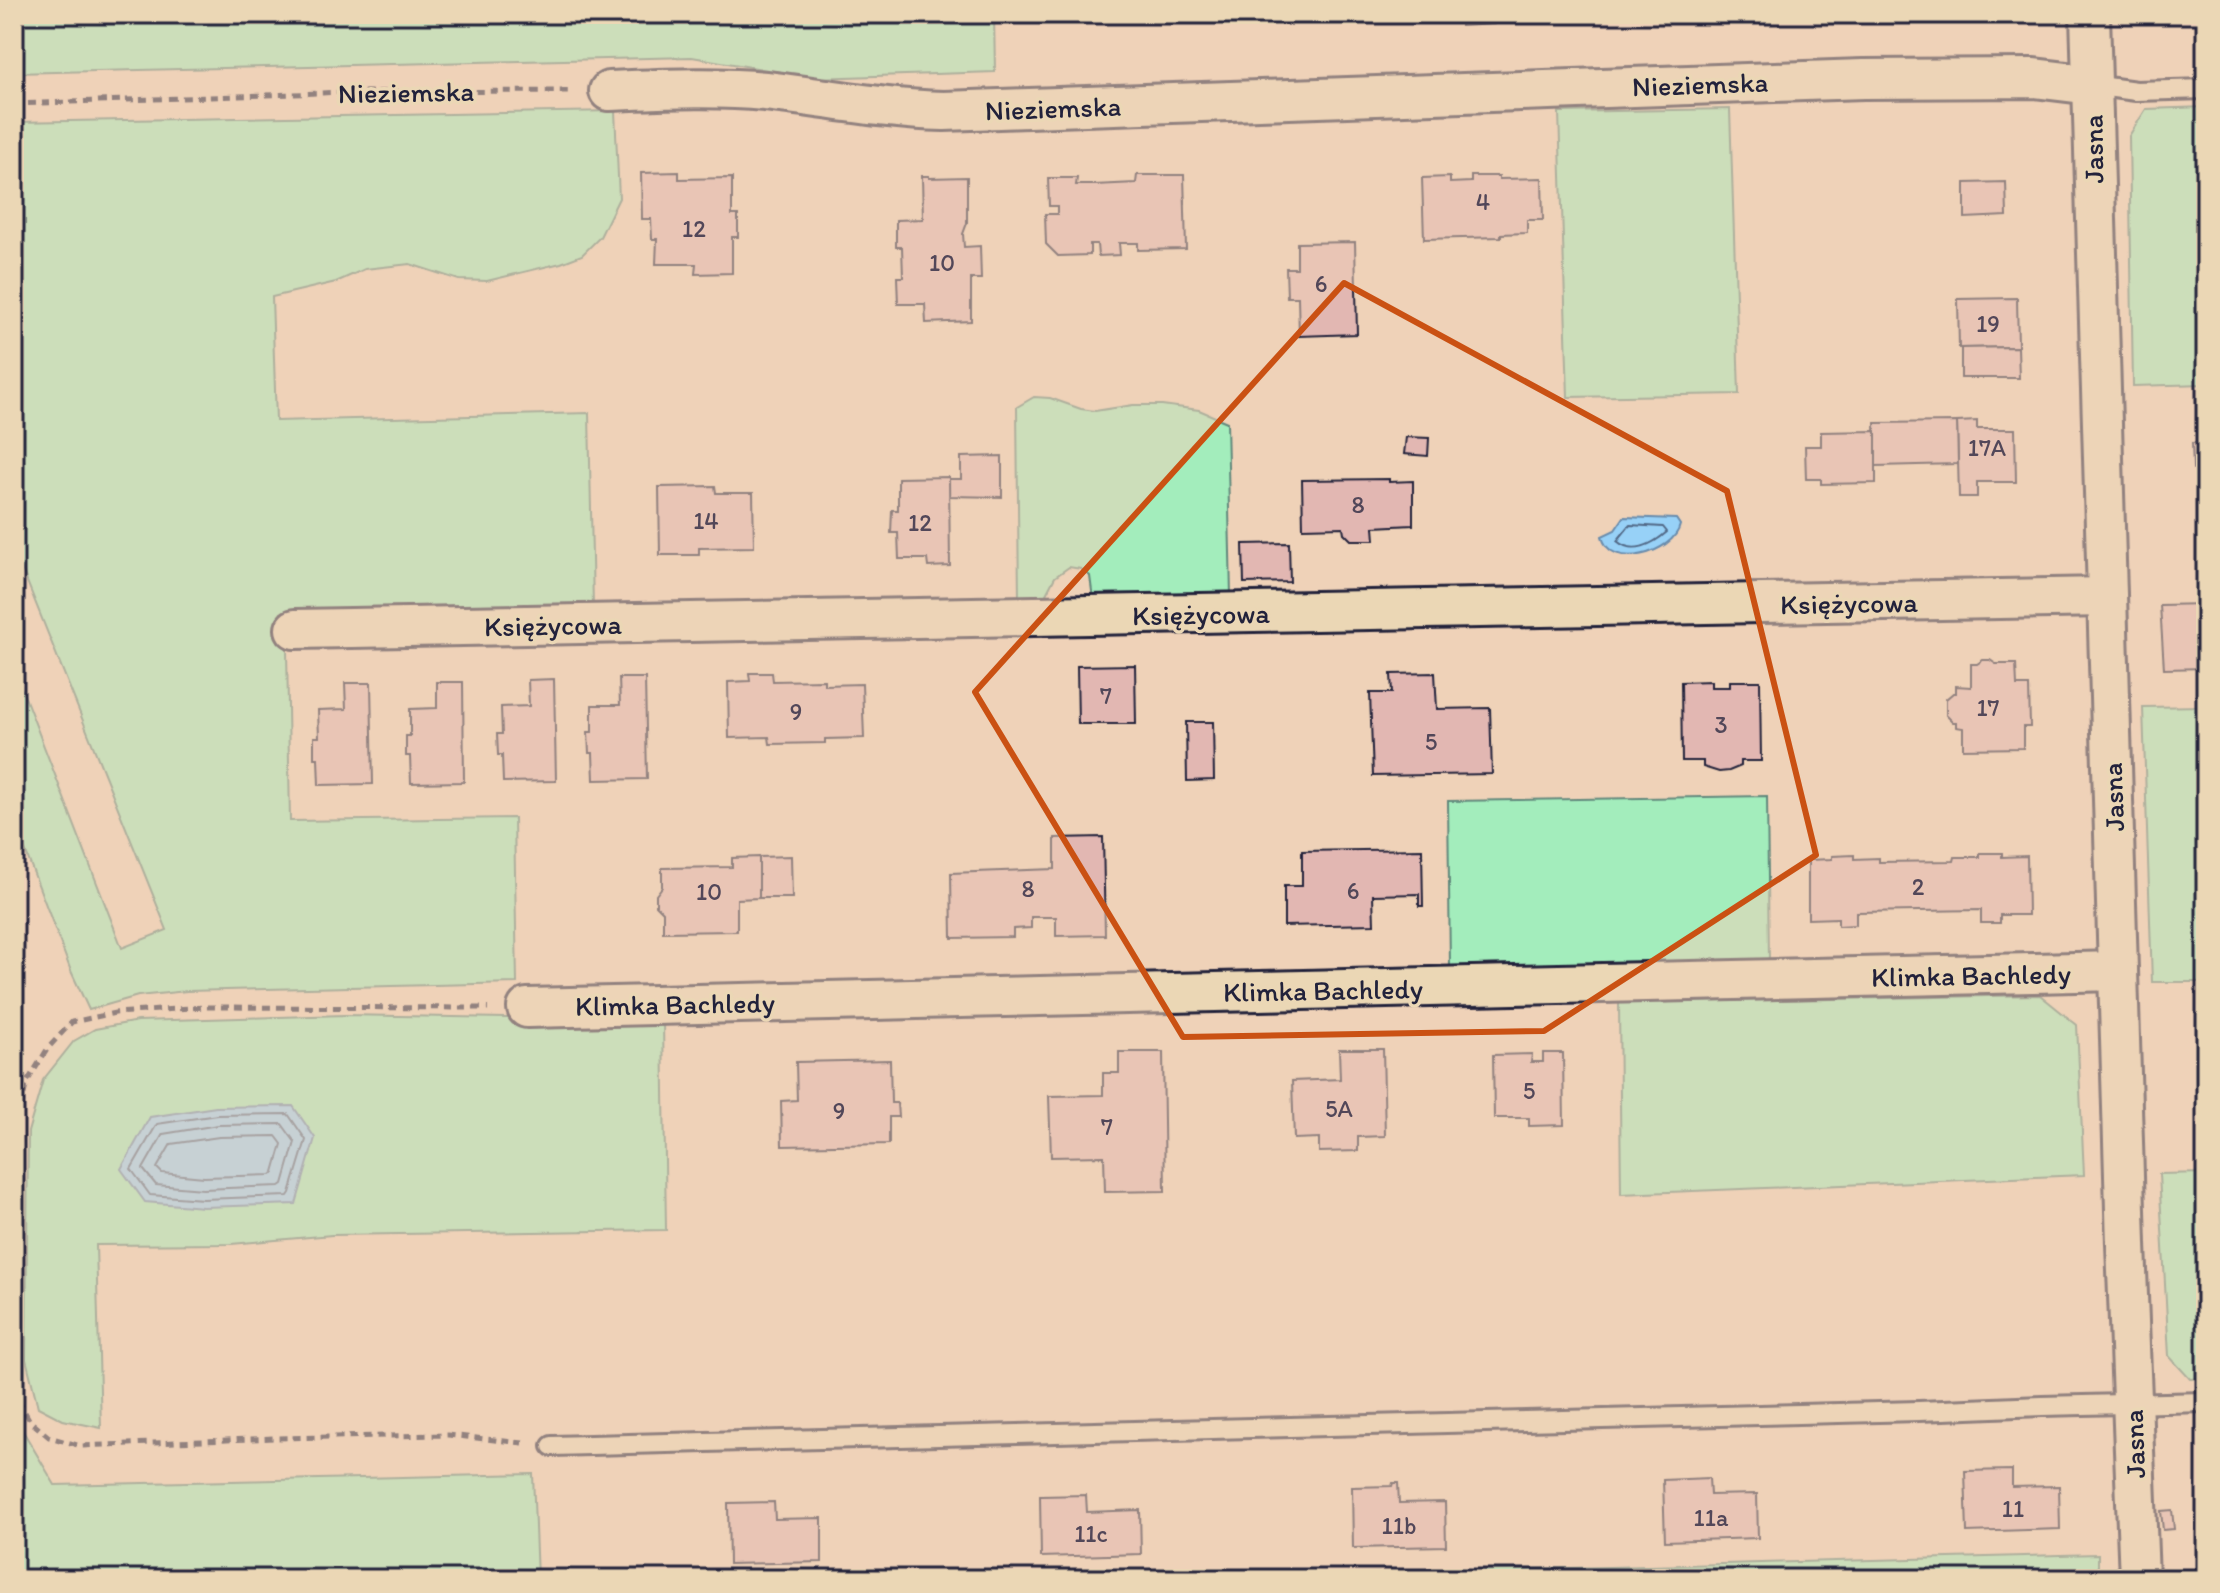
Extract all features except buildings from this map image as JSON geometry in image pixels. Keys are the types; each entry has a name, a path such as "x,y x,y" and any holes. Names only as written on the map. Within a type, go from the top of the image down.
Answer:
{"street":[{"name":"Jasna","path":"2090,14 2139,1579"},
{"name":"Nieziemska","path":"609,91 711,88 763,91 879,107 944,111 1863,79 2034,78 2092,85"},
{"name":"Księżycowa","path":"295,629 2107,597"},
{"name":"Klimka Bachledy","path":"527,1008 2118,971"}],"lane":[{"path":"2092,85 2136,91 2206,89"},
{"path":"552,1446 2206,1402"}],"path":[{"name":"Nieziemska","path":"14,104 347,92 609,91"},
{"path":"14,1135 27,1082 48,1048 72,1022 115,1013 206,1007 527,1008"},
{"path":"14,1372 20,1403 30,1421 49,1437 81,1446 448,1435 552,1446"}],"highlighted area":[{"path":"1344,283 1727,491 1816,855 1544,1031 1183,1037 975,692"}],"green space":[{"path":"14,14 994,14 995,72 815,78 692,57 14,73"},
{"path":"2206,107 2206,384 2133,386 2129,136 2146,109"},
{"path":"1730,109 1739,394 1568,397 1559,112"},
{"path":"615,111 619,198 600,237 582,255 487,281 459,280 410,264 365,269 336,282 272,297 276,421 589,413 593,607 281,613 287,650 290,821 514,818 517,983 187,991 138,996 89,1010 14,821 14,669 122,948 167,930 14,549 14,122"},
{"path":"1034,397 1050,398 1095,411 1133,405 1162,405 1199,410 1227,422 1231,596 1093,599 1090,576 1081,569 1069,567 1055,577 1043,600 1019,601 1017,407"},
{"path":"2206,706 2206,982 2152,982 2143,707"},
{"path":"1767,796 1769,962 1450,967 1448,801"},
{"path":"2040,995 2077,1025 2084,1175 1621,1194 1619,1003"},
{"path":"345,1015 663,1021 666,1230 332,1235 231,1244 96,1245 101,1428 63,1420 38,1407 26,1359 28,1132 43,1080 74,1041 95,1029 138,1021"},
{"path":"2206,1173 2206,1378 2190,1379 2169,1356 2159,1174"},
{"path":"14,1416 55,1485 533,1474 537,1579 14,1579"},
{"path":"2098,1554 2098,1579 1155,1579"}],"water":[{"path":"1624,517 1676,519 1680,525 1666,544 1655,550 1628,556 1607,547 1602,536 1615,530"},
{"path":"293,1106 315,1138 296,1204 203,1207 145,1202 121,1169 150,1117 216,1107"}]}
